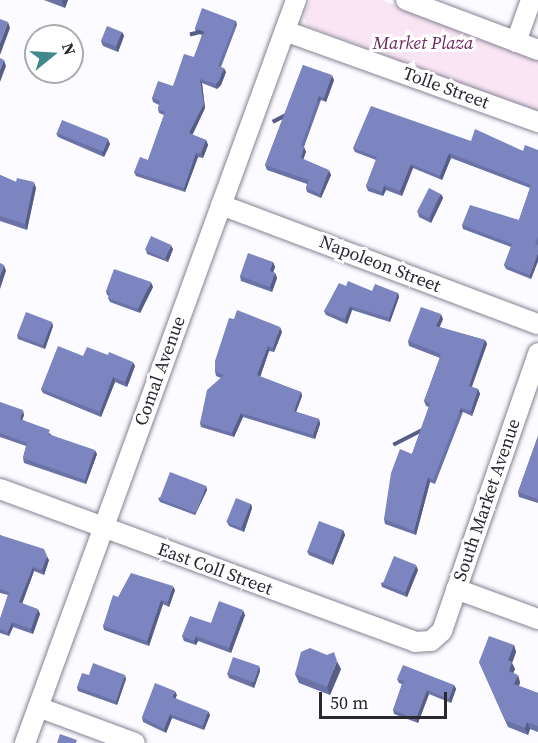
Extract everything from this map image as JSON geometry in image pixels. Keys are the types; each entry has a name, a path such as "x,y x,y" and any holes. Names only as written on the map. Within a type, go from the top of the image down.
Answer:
{"street":[{"name":"Comal Avenue","path":"25,743 297,0"},
{"path":"406,0 538,50"},
{"path":"516,42 531,0"},
{"name":"Tolle Street","path":"285,31 538,122"},
{"name":"Napoleon Street","path":"221,205 538,324"},
{"name":"South Market Avenue","path":"431,641 440,635 538,353"},
{"name":"East Coll Street","path":"0,489 416,642 431,641"},
{"path":"456,589 538,619"},
{"path":"38,707 135,743"}],"green space":[{"name":"Market Plaza","path":"310,0 382,0 538,59 538,113 308,26 304,17"}],"building":[{"path":"202,8 236,21 218,66 224,68 219,81 216,84 200,79 204,104 189,133 206,140 201,153 196,153 184,188 134,172 140,157 148,160 165,112 158,109 160,101 152,98 158,81 173,86 184,54 194,57 204,32 195,28"},
{"path":"0,19 8,22 0,43"},
{"path":"107,26 122,32 116,47 101,41"},
{"path":"0,58 4,60 0,70"},
{"path":"303,65 332,75 324,98 319,96 301,146 304,147 301,158 329,170 320,194 306,188 309,180 265,165"},
{"path":"371,106 471,141 475,129 523,151 525,145 538,150 538,236 535,244 538,245 538,253 530,275 504,265 512,244 462,225 470,205 519,220 531,185 449,153 440,176 411,164 400,191 384,185 382,192 366,186 377,157 353,148"},
{"path":"62,120 108,139 103,152 57,133"},
{"path":"0,175 16,182 17,178 34,182 25,224 0,216"},
{"path":"429,188 441,194 428,218 417,212"},
{"path":"151,236 171,245 165,259 145,250"},
{"path":"248,253 273,262 270,271 275,273 270,287 240,276"},
{"path":"0,263 4,265 0,275"},
{"path":"114,269 151,282 138,309 108,298 110,292 106,291"},
{"path":"348,281 372,291 375,284 398,293 389,318 350,306 345,319 324,311 339,283 346,286"},
{"path":"421,307 441,314 436,326 485,340 469,386 478,389 471,411 461,408 433,480 428,477 414,531 384,519 391,473 400,449 412,454 430,403 424,401 441,354 408,341"},
{"path":"237,310 280,327 273,348 268,346 257,375 301,392 294,411 319,419 313,435 241,413 232,433 200,423 207,390 224,375 215,371 215,361 229,318 234,319"},
{"path":"26,312 52,322 43,345 17,335"},
{"path":"58,346 83,356 87,347 108,355 109,352 133,362 125,382 113,377 100,412 41,389"},
{"path":"0,402 23,410 20,419 50,430 48,434 95,450 85,480 23,458 27,443 0,433"},
{"path":"538,436 538,496 537,499 518,492"},
{"path":"170,472 206,486 196,513 160,499"},
{"path":"236,498 251,504 241,528 226,522"},
{"path":"319,521 343,530 332,560 308,551"},
{"path":"0,535 44,549 47,556 42,570 33,567 19,602 38,609 31,629 12,622 8,632 0,629 0,619 9,592 0,589"},
{"path":"394,556 416,565 405,593 383,584"},
{"path":"131,573 173,586 168,602 161,600 147,641 103,626 113,595 118,597"},
{"path":"219,601 243,610 229,648 196,636 194,641 182,636 190,616 211,623"},
{"path":"489,636 514,645 508,660 512,662 509,671 518,675 514,684 538,693 538,726 527,722 525,728 505,720 479,662"},
{"path":"310,648 327,655 334,652 337,661 327,687 295,674 301,652"},
{"path":"233,657 259,666 254,682 227,673"},
{"path":"93,663 125,675 116,701 77,687 82,673 89,675"},
{"path":"403,665 454,685 449,699 427,690 416,719 393,710 404,681 397,679"},
{"path":"155,683 175,691 172,697 208,711 203,726 170,714 164,729 142,717"},
{"path":"60,734 77,740 76,743 57,743"}]}
